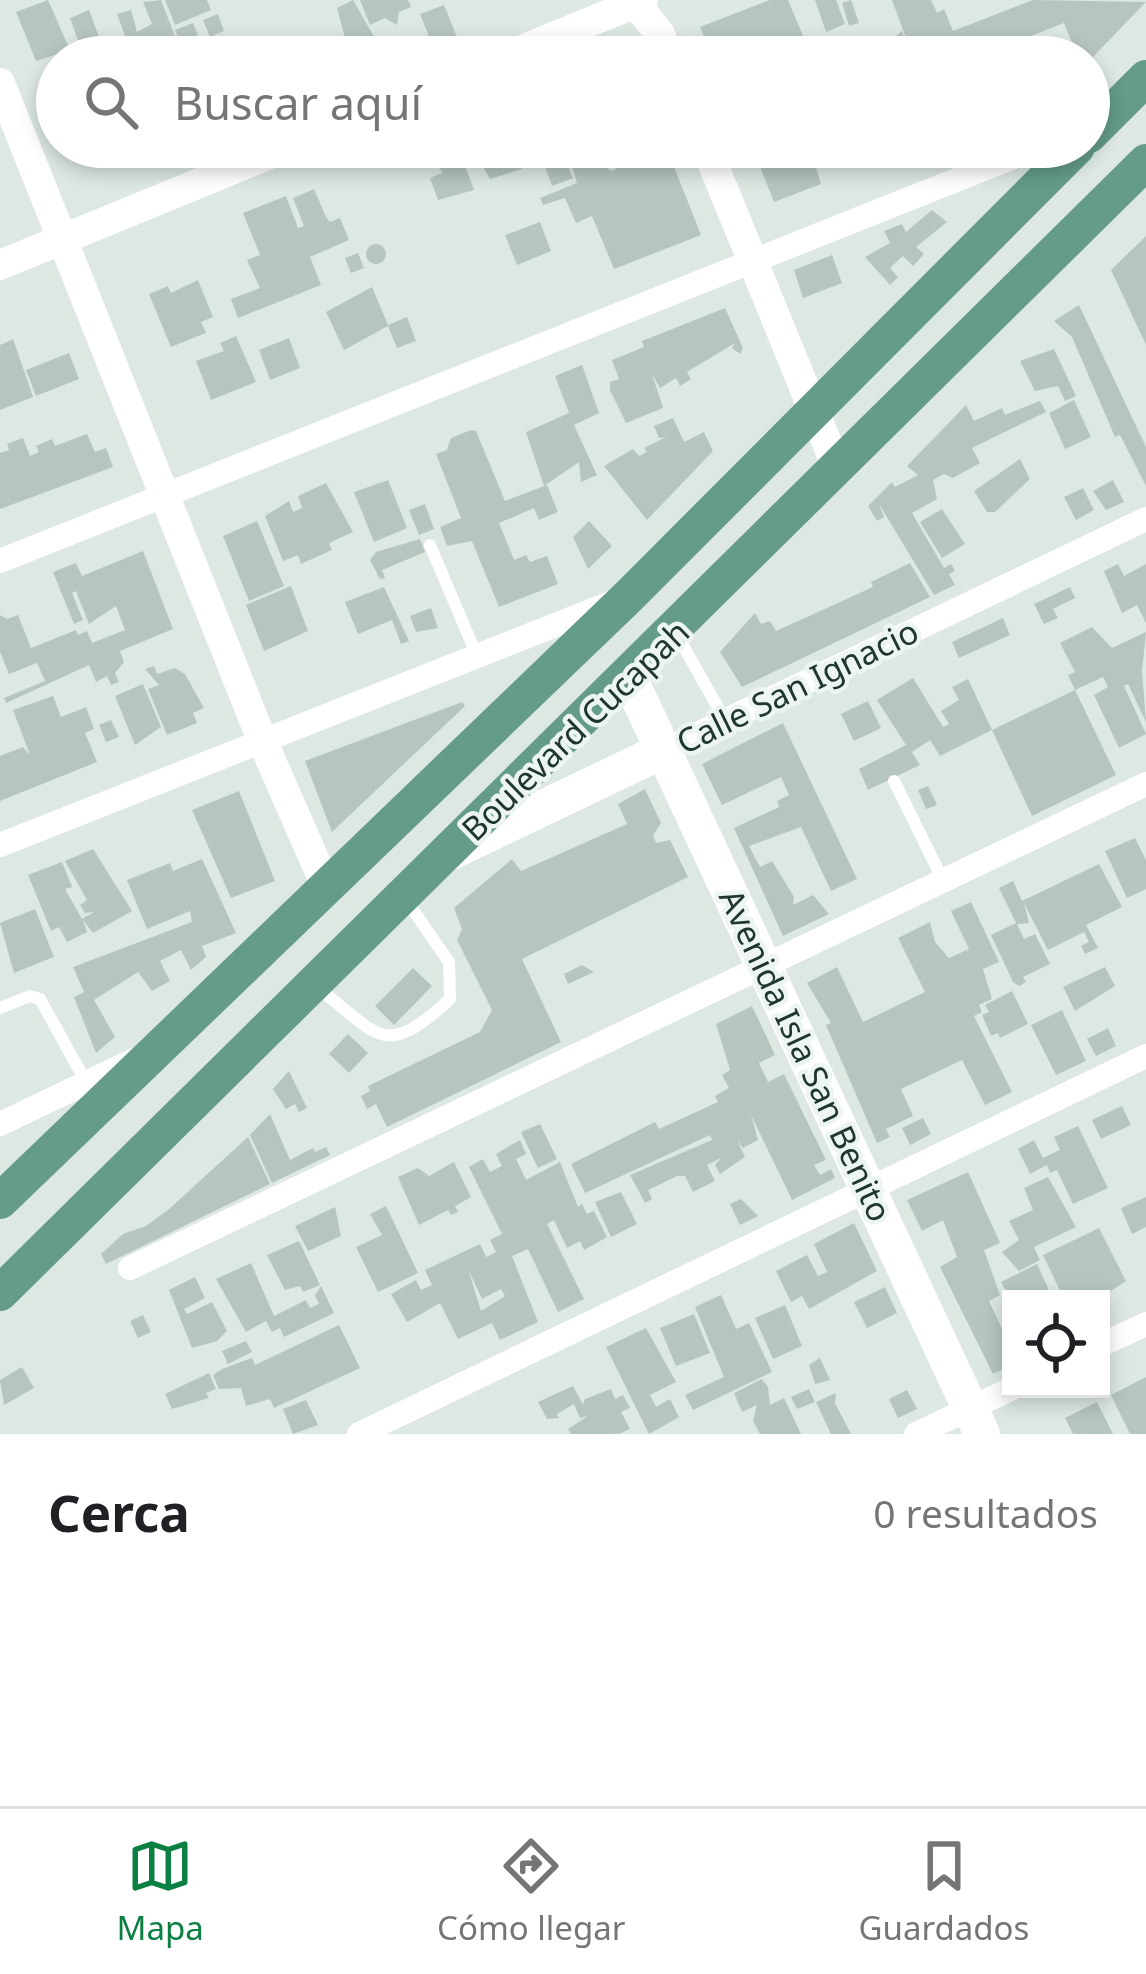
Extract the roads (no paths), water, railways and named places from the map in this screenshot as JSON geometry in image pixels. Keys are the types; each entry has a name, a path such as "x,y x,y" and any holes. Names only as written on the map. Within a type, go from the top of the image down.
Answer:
{"main road":[{"path":"1110,112 1146,78"},
{"name":"Boulevard Cucapah","path":"0,1293 675,632 1146,162"},
{"name":"Boulevard Cucapah","path":"0,1201 629,596 1056,168"},
{"name":"Avenida Isla San Benito","path":"629,677 976,1421"},
{"name":"Calle San Ignacio","path":"448,853 664,750"}],"street":[{"path":"556,36 642,1 660,36"},
{"path":"0,82 262,740 326,886"},
{"path":"0,265 236,168"},
{"path":"715,168 838,470"},
{"path":"0,561 987,168"},
{"name":"Calle San Ignacio","path":"664,750 1146,518"},
{"path":"0,845 629,596"},
{"path":"130,1268 1146,784"},
{"path":"1,1123 158,1049"},
{"path":"358,1434 1146,1056"},
{"path":"1110,1342 1146,1324"},
{"path":"916,1434 976,1421 1002,1397"}],"lane":[{"path":"430,545 476,656"},
{"path":"675,632 726,720"},
{"path":"894,781 943,880"},
{"path":"312,983 379,1036 399,1038 415,1031 450,999 449,962 403,896"},
{"path":"0,1008 30,996 40,999 86,1083"}]}
